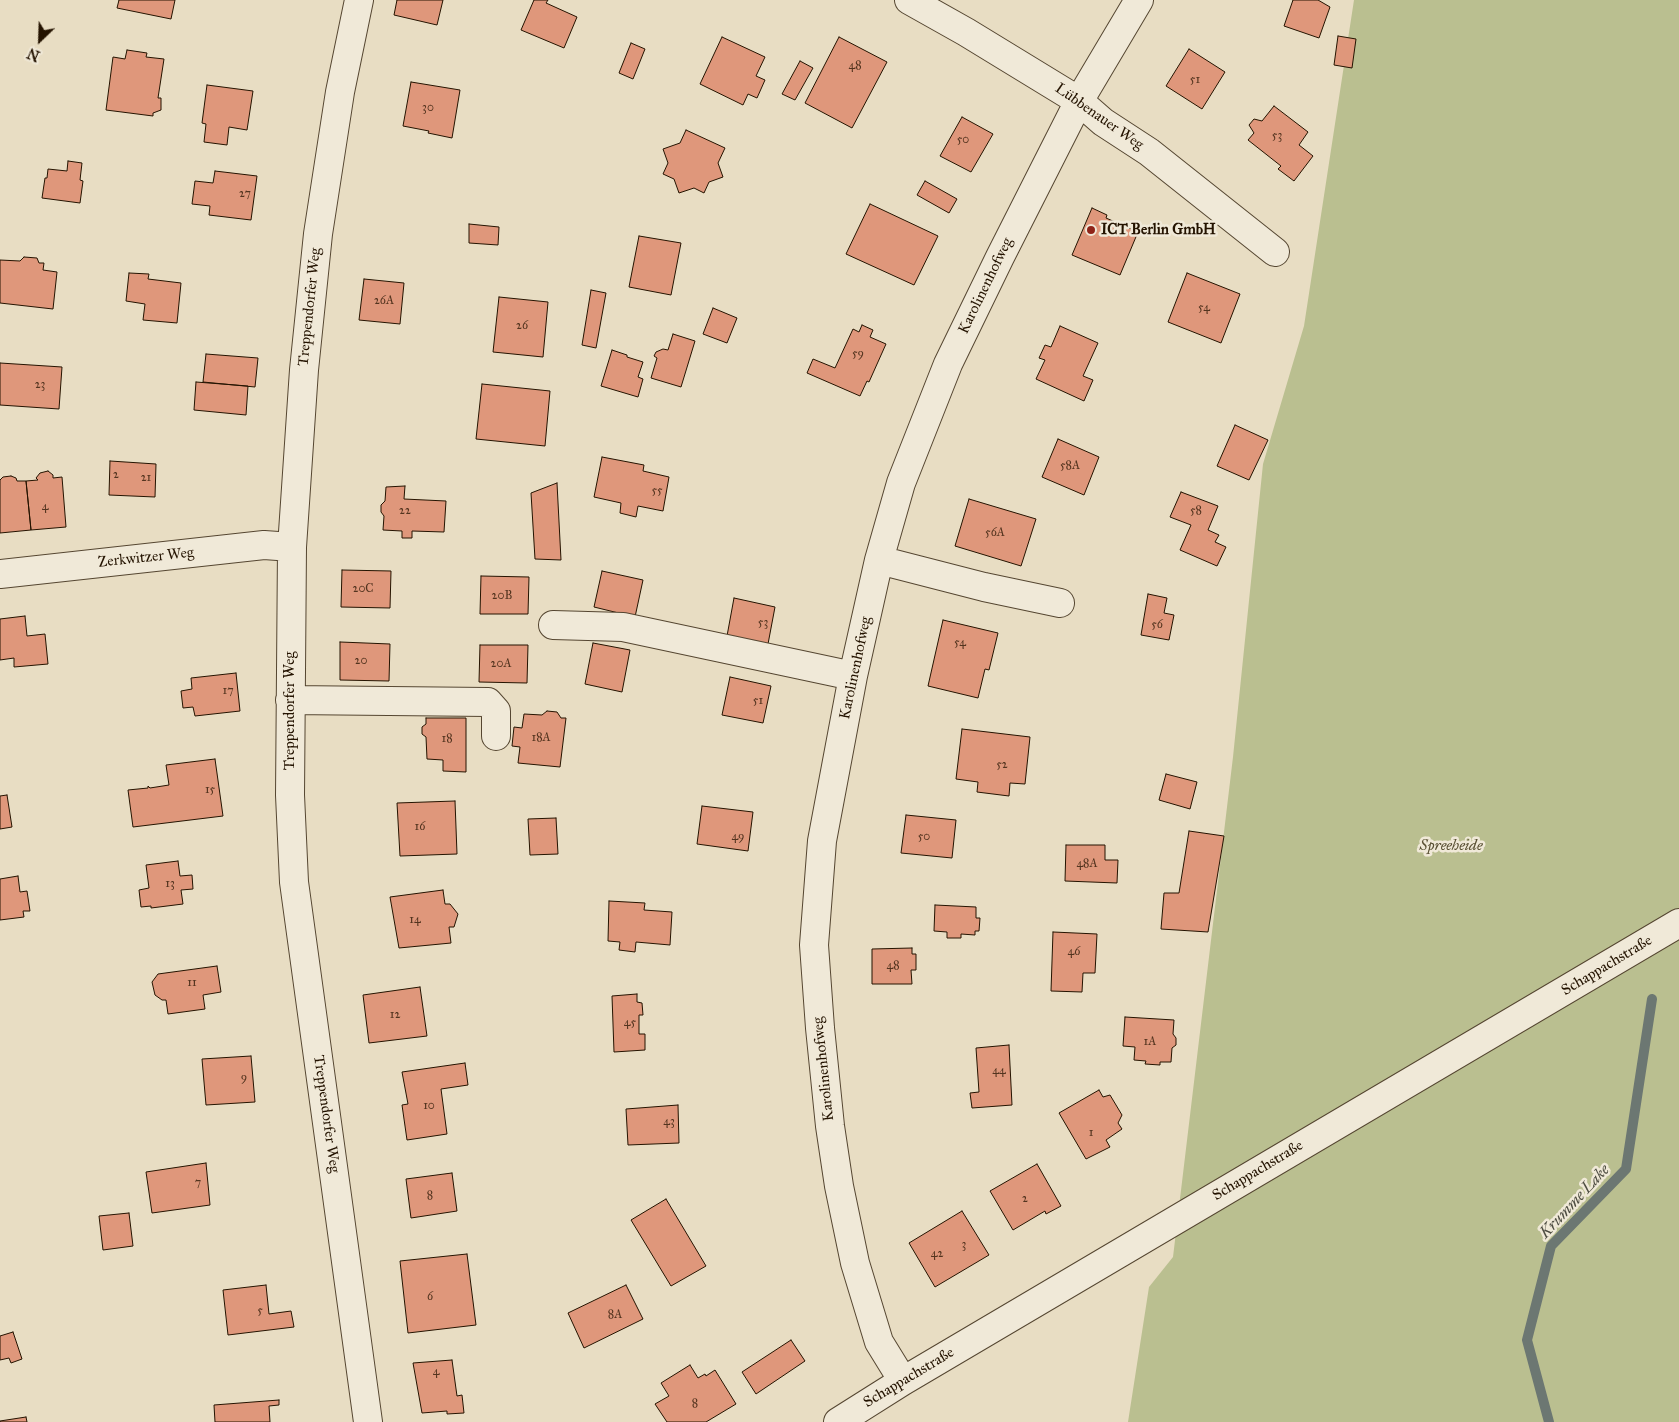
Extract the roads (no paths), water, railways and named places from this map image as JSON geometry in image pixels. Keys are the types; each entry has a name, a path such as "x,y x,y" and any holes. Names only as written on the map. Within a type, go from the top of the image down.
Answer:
{"street":[{"name":"Treppendorfer Weg","path":"359,0 340,92 318,234 304,370 292,547 290,795 294,882 368,1422"},
{"name":"Lübbenauer Weg","path":"909,0 1079,101 1103,122 1149,152 1275,252"},
{"name":"Karolinenhofweg","path":"903,1381 879,1342 855,1263 839,1186 830,1126 814,945 822,841 853,676 879,560 901,483 948,364 1079,101 1139,0"},
{"name":"Zerkwitzer Weg","path":"0,574 264,545 292,547"},
{"path":"879,560 984,587 1060,603"},
{"path":"553,624 623,627 853,676"},
{"path":"290,700 488,702 496,711 496,736"},
{"name":"Schappachstraße","path":"838,1422 903,1381 1679,923"}],"waterway":[{"name":"Krumme Lake","path":"1549,1422 1527,1340 1551,1246 1626,1169 1652,999"}],"place":[{"name":"ICT Berlin GmbH","path":"1091,230"}],"park label":[{"name":"Spreeheide","path":"1451,846"}]}
